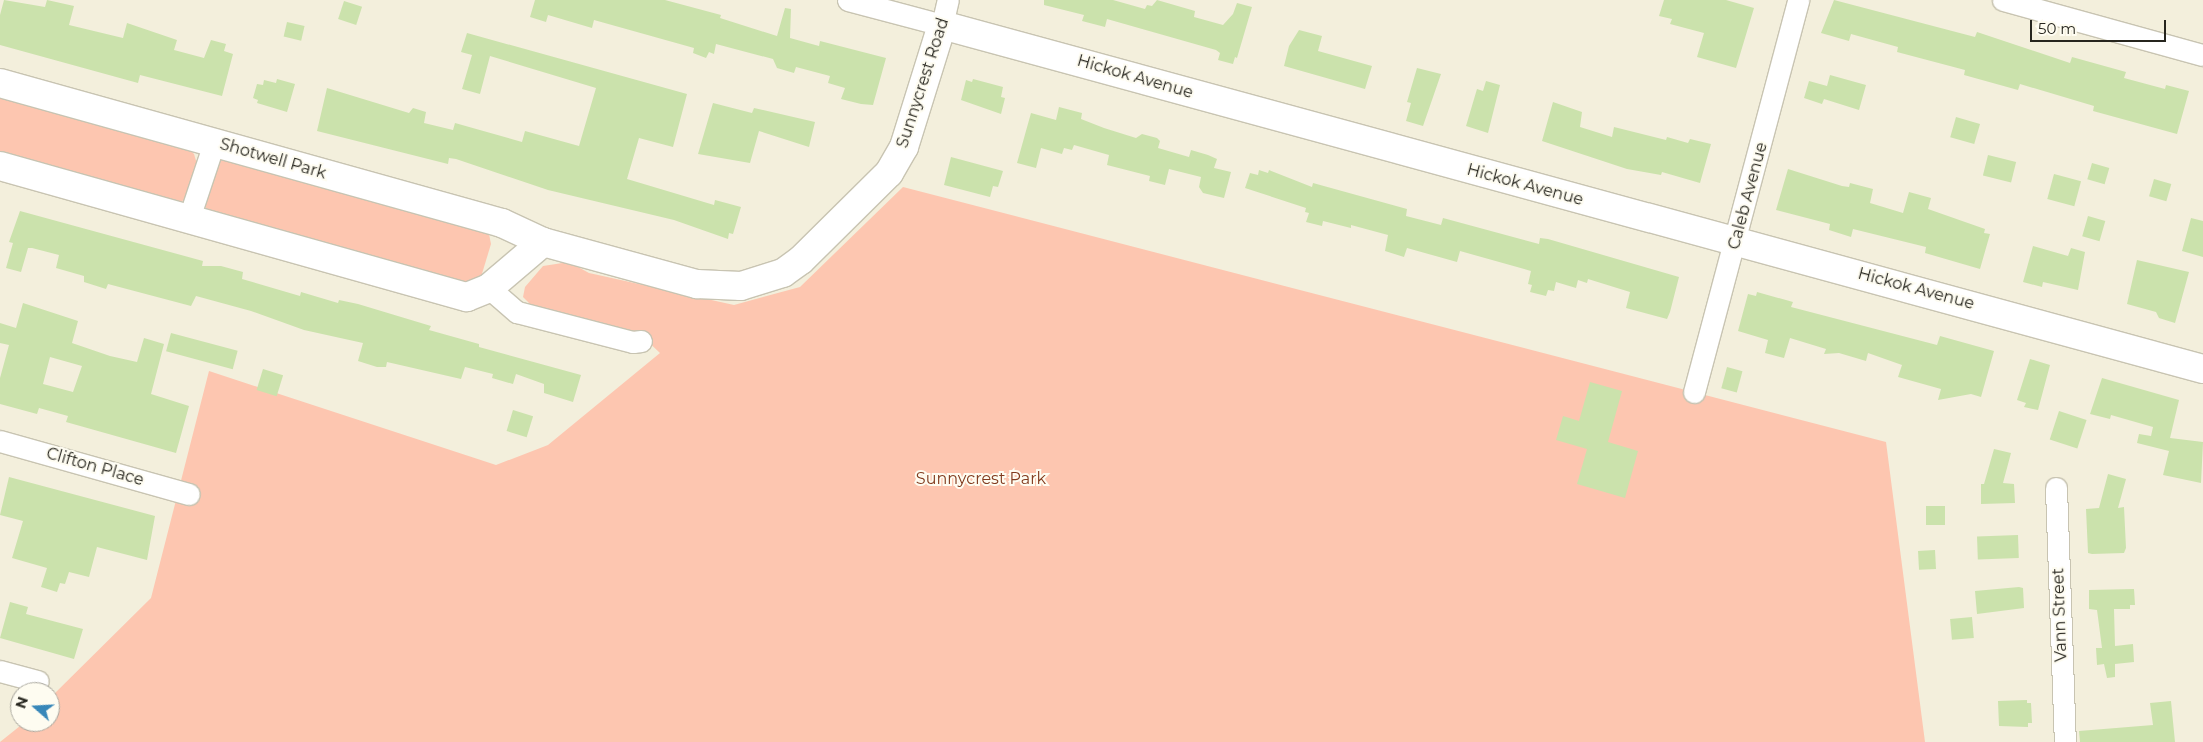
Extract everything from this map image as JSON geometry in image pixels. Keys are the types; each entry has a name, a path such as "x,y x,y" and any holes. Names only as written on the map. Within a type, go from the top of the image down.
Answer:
{"street":[{"name":"Hickok Avenue","path":"848,0 945,12 1322,131 1736,241 2203,369"},
{"name":"Caleb Avenue","path":"1694,392 1736,241 1798,0"},
{"path":"2003,0 2203,55"},
{"name":"Sunnycrest Road","path":"854,209 889,173 904,147 945,12"},
{"name":"Shotwell Park","path":"0,83 502,223 543,242 697,284 741,286 783,273 854,209"},
{"path":"189,218 214,143"},
{"path":"0,166 467,297 489,288 543,242"},
{"path":"489,288 517,312 632,342 641,341"},
{"name":"Clifton Place","path":"0,441 189,494"},
{"name":"Vann Street","path":"2056,488 2065,742"},
{"path":"0,671 38,681"}],"green space":[{"path":"0,94 187,147 194,154 197,164 187,197 180,203 0,159"},
{"path":"223,159 481,227 489,234 491,244 481,277 462,285 206,210 204,200 215,165"},
{"name":"Sunnycrest Park","path":"903,187 1886,442 1925,742 0,742 12,732 60,732 60,688 151,598 209,371 496,465 548,445 660,353 642,336 531,305 523,297 525,287 543,266 569,262 589,273 734,305 800,287"}],"building":[{"path":"4,0 45,7 47,0 74,6 69,25 123,38 127,23 177,40 174,50 204,58 211,40 226,44 224,51 233,54 222,96 140,75 138,83 0,45 0,15"},
{"path":"535,0 665,0 721,15 720,18 777,36 785,8 791,9 790,38 819,46 820,41 886,58 873,105 861,104 841,99 845,88 828,83 830,76 796,67 794,73 777,68 773,59 716,44 714,54 709,52 706,58 693,53 694,48 594,20 592,28 548,15 546,22 530,17"},
{"path":"1044,0 1113,0 1145,9 1147,5 1152,6 1157,0 1195,11 1194,17 1223,25 1233,14 1237,3 1252,7 1237,58 1235,57 1233,64 1218,60 1220,53 1216,50 1107,19 1105,27 1082,21 1084,15 1044,5"},
{"path":"1664,0 1726,0 1754,8 1736,68 1697,57 1704,33 1670,24 1672,19 1659,16"},
{"path":"1834,0 1975,37 1977,32 2070,63 2072,57 2126,72 2124,78 2165,89 2166,85 2189,91 2177,134 2093,111 2094,106 2020,84 2018,90 1964,75 1965,70 1897,52 1898,47 1851,34 1849,41 1821,33"},
{"path":"344,1 362,7 356,25 338,19"},
{"path":"287,22 305,26 301,41 284,37"},
{"path":"1299,30 1322,36 1318,51 1372,66 1365,89 1284,66 1289,46"},
{"path":"467,33 687,94 673,147 639,138 627,179 714,205 715,200 741,207 733,234 729,233 728,239 674,220 548,190 456,159 449,158 448,164 317,131 327,88 409,113 413,108 426,112 424,123 453,130 455,123 522,142 525,131 579,146 596,88 490,56 480,94 462,89 472,55 461,52"},
{"path":"1417,68 1441,74 1423,126 1406,121 1411,103 1407,102"},
{"path":"1830,75 1866,85 1859,110 1824,99 1822,104 1804,98 1809,81 1827,86"},
{"path":"277,79 295,84 287,112 257,103 258,100 253,98 257,84 263,85 264,80 276,83"},
{"path":"973,79 1003,87 1001,97 1005,98 1001,114 961,100 966,80 972,82"},
{"path":"1486,81 1500,85 1488,133 1466,126 1477,89 1483,91"},
{"path":"1553,102 1582,112 1580,127 1612,137 1614,127 1666,140 1667,137 1688,143 1690,139 1711,144 1700,183 1662,172 1661,175 1627,169 1542,141"},
{"path":"713,103 752,113 754,108 815,122 809,147 759,131 750,163 698,154"},
{"path":"1059,107 1082,113 1081,119 1104,128 1136,138 1142,134 1157,138 1160,141 1158,148 1189,157 1191,150 1217,159 1214,168 1231,172 1224,198 1203,193 1199,187 1201,177 1169,169 1165,185 1149,181 1150,176 1107,165 1109,155 1074,145 1072,150 1064,148 1062,154 1041,148 1036,168 1017,163 1031,113 1056,120"},
{"path":"1956,117 1980,124 1974,144 1950,137"},
{"path":"1988,155 2016,162 2011,182 1983,175"},
{"path":"951,157 1003,171 998,187 993,186 990,197 944,185"},
{"path":"2092,163 2109,168 2105,184 2087,179"},
{"path":"1788,169 1842,186 1849,187 1850,183 1873,189 1870,203 1903,213 1909,192 1931,198 1928,209 1985,229 1984,233 1990,234 1980,269 1925,253 1926,247 1853,229 1851,237 1829,230 1830,224 1776,210"},
{"path":"1259,170 1268,173 1269,170 1312,187 1313,183 1407,209 1406,216 1441,225 1443,218 1539,244 1540,238 1548,239 1679,277 1670,312 1667,319 1626,308 1630,292 1588,279 1587,283 1578,280 1576,288 1556,282 1554,291 1548,290 1546,296 1530,292 1532,285 1528,284 1531,271 1460,251 1457,262 1407,248 1404,257 1385,251 1388,235 1351,225 1351,228 1323,221 1322,226 1306,222 1309,213 1305,212 1306,208 1245,188 1250,173 1258,175"},
{"path":"2054,174 2081,181 2074,206 2047,199"},
{"path":"2154,179 2171,184 2166,201 2149,196"},
{"path":"20,211 203,261 202,266 221,266 243,272 242,279 300,296 301,292 338,303 339,300 358,304 431,326 429,330 479,344 479,347 581,375 573,402 544,393 544,384 516,374 513,384 492,378 493,374 465,367 461,379 387,362 386,367 377,367 358,361 363,343 304,330 251,311 196,296 191,306 108,284 106,289 84,282 84,276 56,268 59,255 32,248 28,248 21,272 6,268 13,243 9,242"},
{"path":"2088,216 2105,221 2100,241 2082,236"},
{"path":"2191,218 2203,221 2203,257 2182,251"},
{"path":"2033,246 2068,256 2071,248 2085,252 2078,290 2043,282 2042,287 2023,282"},
{"path":"2137,260 2189,272 2175,323 2159,318 2156,312 2127,304"},
{"path":"1757,292 1793,302 1791,307 1937,345 1940,336 1994,351 1981,397 1971,394 1938,400 1941,389 1898,377 1902,365 1868,353 1866,361 1839,353 1824,354 1826,349 1790,338 1784,358 1765,353 1768,340 1738,331 1748,294 1756,296"},
{"path":"23,303 78,321 72,343 110,356 137,362 144,338 164,344 151,394 189,406 176,453 66,422 68,416 39,408 37,414 0,404 0,378 9,345 0,343 0,323 16,328","holes":["50,357 82,366 73,392 43,384"]},
{"path":"171,333 238,351 233,369 166,351"},
{"path":"2030,359 2050,365 2038,410 2024,407 2026,403 2017,400"},
{"path":"1727,367 1742,371 1737,392 1721,388"},
{"path":"263,369 283,375 277,396 257,390"},
{"path":"2102,378 2179,400 2170,438 2203,442 2201,483 2163,475 2169,451 2137,443 2139,434 2151,436 2153,427 2111,415 2110,419 2090,414"},
{"path":"1590,382 1622,391 1608,442 1638,451 1625,498 1577,484 1587,449 1556,440 1563,416 1579,421"},
{"path":"513,410 533,416 527,437 507,431"},
{"path":"2059,411 2087,420 2077,448 2050,440"},
{"path":"1994,449 2011,453 2003,483 2014,484 2015,503 1981,504 1981,484 1984,484"},
{"path":"2108,474 2126,479 2118,508 2124,507 2126,548 2124,553 2092,554 2088,553 2086,509 2099,508"},
{"path":"9,477 155,516 147,560 97,547 89,577 69,572 65,584 60,583 57,592 41,587 47,568 12,558 23,521 0,515"},
{"path":"1926,506 1945,506 1945,525 1926,525"},
{"path":"2018,535 2019,558 1978,559 1977,536"},
{"path":"1935,550 1936,569 1919,570 1918,551"},
{"path":"2023,588 2024,608 1977,614 1975,591"},
{"path":"2134,589 2135,605 2130,605 2130,609 2114,609 2115,646 2133,644 2134,662 2115,664 2115,677 2107,678 2104,664 2097,665 2096,648 2102,648 2097,610 2089,609 2089,590"},
{"path":"10,602 28,607 26,614 83,629 74,659 0,638"},
{"path":"1972,617 1974,638 1952,640 1950,619"},
{"path":"2027,700 2027,703 2031,703 2032,723 2028,723 2028,727 1999,726 1998,701"},
{"path":"2171,701 2175,742 2080,742 2079,731 2153,725 2150,703"}]}
